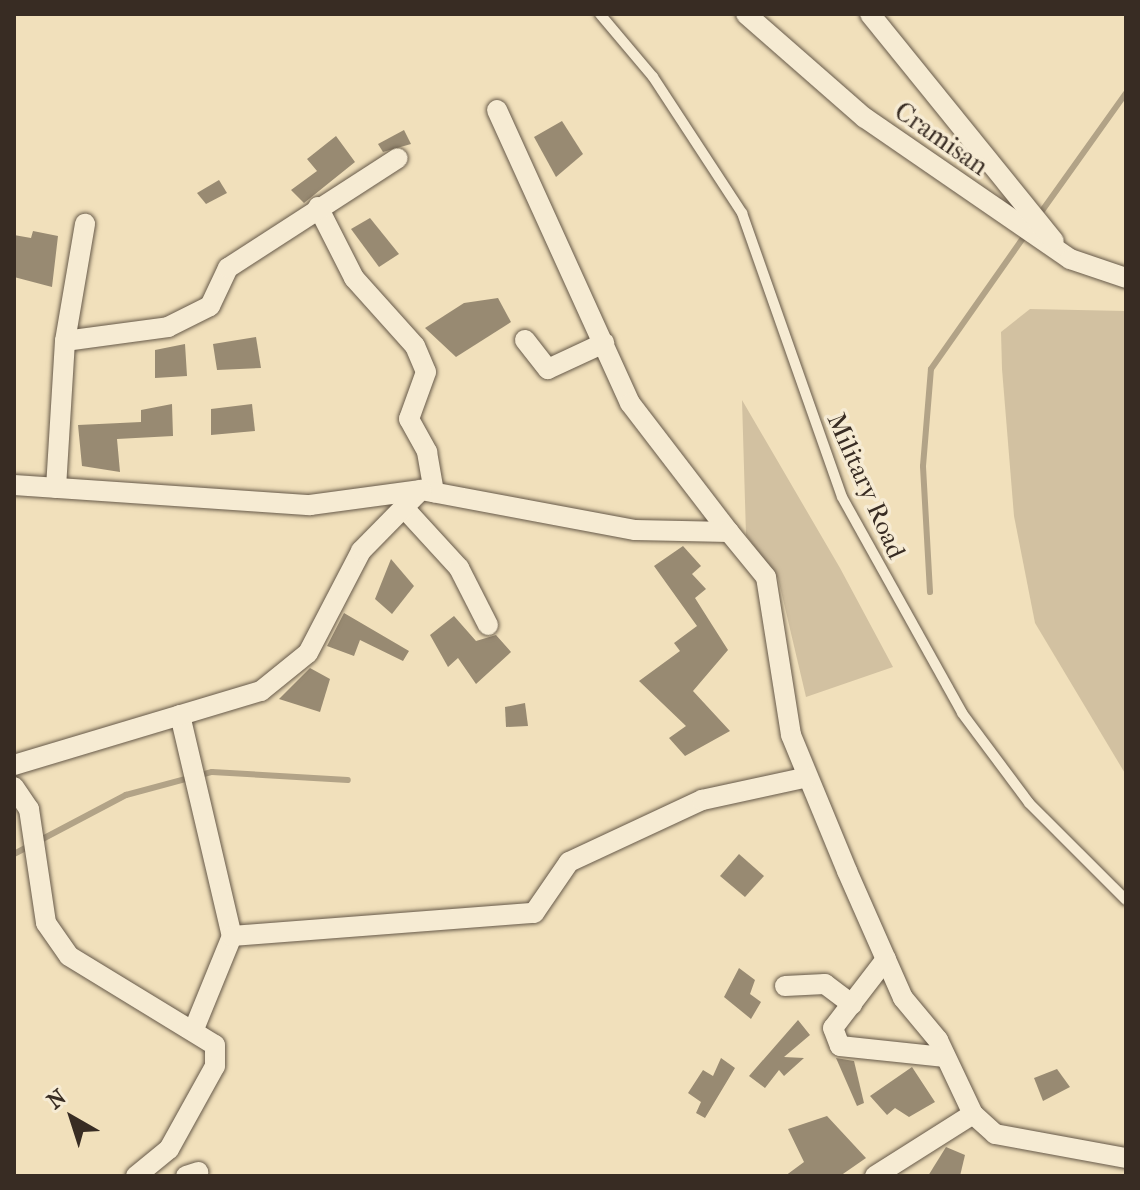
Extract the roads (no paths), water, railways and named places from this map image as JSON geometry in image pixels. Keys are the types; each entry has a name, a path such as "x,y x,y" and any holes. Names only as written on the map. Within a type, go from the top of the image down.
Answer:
{"street":[{"name":"Cramisan","path":"746,14 865,118 1070,259 1126,278"},
{"path":"870,14 1070,259"},
{"path":"497,110 630,403 766,577 791,735 886,959 945,1057 973,1114 995,1134 1053,1150 1126,1158"},
{"path":"65,341 168,327 210,306 228,268 398,158"},
{"path":"318,207 354,278 415,346 426,372 409,419 427,452 428,491"},
{"path":"56,488 65,341 85,224"},
{"path":"525,340 548,369 604,343"},
{"path":"14,485 310,505 428,491 635,530 729,532"},
{"path":"14,765 261,691 308,653 361,551 428,491"},
{"path":"405,509 459,568 488,625"},
{"path":"180,715 232,936 194,1029"},
{"path":"232,936 534,913 569,862 702,800 808,777"},
{"path":"14,787 29,809 46,923 69,956 194,1029 215,1045 215,1066 169,1149 136,1176"},
{"path":"886,959 833,1028 840,1046 945,1057"},
{"path":"785,986 825,984 852,1004"},
{"path":"875,1176 973,1114"}],"lane":[{"name":"Military Road","path":"600,14 653,77 742,213 836,483 962,713 1029,803 1126,900"}],"waterway":[{"path":"1039,215 1126,93"},
{"path":"930,592 923,466 931,369 1026,234"},
{"path":"14,854 126,795 212,772 348,780"}]}
